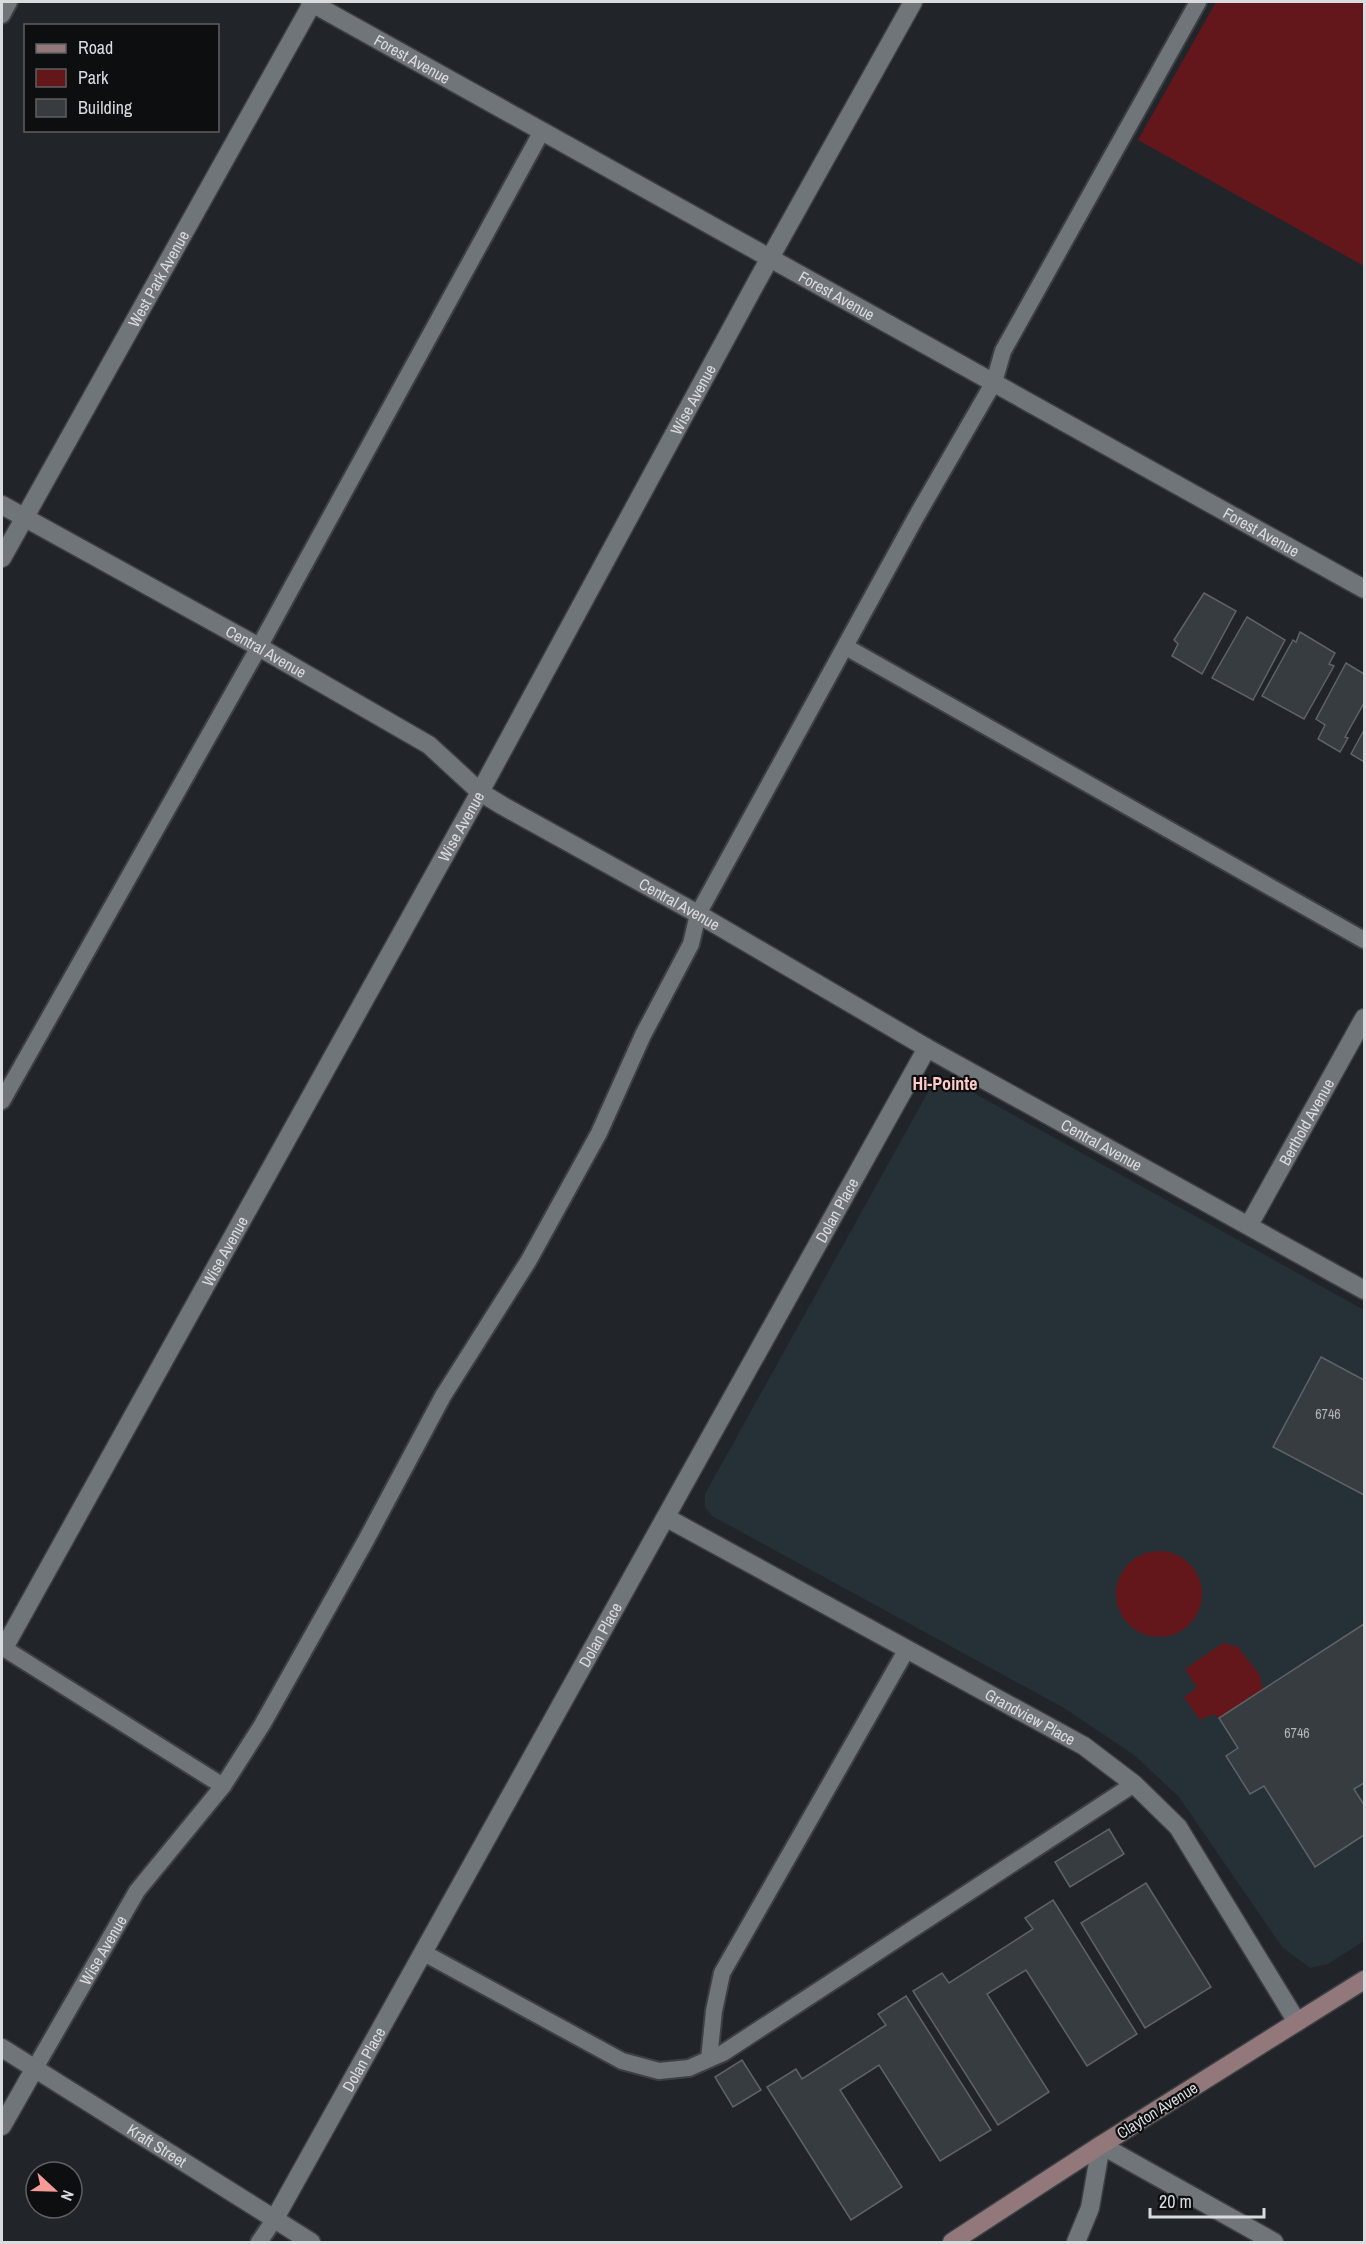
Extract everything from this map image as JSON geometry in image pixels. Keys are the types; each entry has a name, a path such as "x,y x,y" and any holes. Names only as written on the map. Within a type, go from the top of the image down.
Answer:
{"street":[{"name":"Forest Avenue","path":"312,2 1365,589"},
{"name":"West Park Avenue","path":"2,558 312,2"},
{"name":"Wise Avenue","path":"3,1647 480,792 913,2"},
{"name":"Central Avenue","path":"2,506 259,647 429,745 480,792 699,914 927,1048 1365,1290"},
{"name":"Berthold Avenue","path":"1248,1225 1365,1018"},
{"name":"Dolan Place","path":"274,2220 927,1048"},
{"name":"Grandview Place","path":"667,1518 1084,1746 1134,1784 1178,1827 1297,2022"},
{"name":"Clayton Avenue","path":"952,2242 1101,2145 1365,1980"},
{"name":"Kraft Street","path":"2,2048 311,2242"},
{"name":"Wise Avenue","path":"2,2126 35,2068"},
{"path":"1076,2242 1090,2208 1101,2145 1274,2242"}],"lane":[{"path":"2,15 9,2"},
{"name":"Wise Avenue","path":"35,2068 137,1891 223,1786 262,1725 359,1552 442,1396 529,1260 599,1133 643,1035 691,944 699,914 916,517 994,382 1003,351 1198,2"},
{"path":"2,1101 259,647 542,131"},
{"path":"846,647 1365,940"},
{"path":"3,1647 223,1786"},
{"path":"709,2059 714,2012 722,1973 907,1649"},
{"path":"424,1953 622,2061 659,2071 689,2068 723,2053 1134,1784"},
{"path":"259,2242 274,2220"}],"shaded area":[{"path":"938,1081 950,1081 965,1088 1364,1310 1364,1941 1328,1964 1310,1968 1282,1947 1179,1797 1134,1755 1064,1708 712,1516 705,1507 705,1494 928,1092"}],"green space":[{"path":"1216,2 1364,2 1364,266 1138,140"},
{"path":"1159,1551 1183,1558 1195,1570 1202,1594 1195,1618 1183,1630 1159,1637 1135,1630 1123,1618 1116,1594 1123,1570 1135,1558"},
{"path":"1223,1643 1238,1647 1259,1674 1263,1689 1219,1718 1213,1714 1200,1720 1184,1697 1197,1688 1185,1669"}],"building":[{"path":"1204,593 1236,611 1202,674 1172,656 1178,644 1174,640"},
{"path":"1247,617 1285,640 1253,700 1212,678"},
{"path":"1300,632 1335,653 1329,664 1334,666 1304,719 1262,696 1293,640 1296,642"},
{"path":"1346,663 1364,674 1364,703 1345,737 1348,738 1340,752 1318,739 1325,725 1316,719"},
{"path":"1364,730 1364,762 1351,754"},
{"path":"1321,1357 1364,1380 1364,1495 1273,1447"},
{"path":"1364,1624 1364,1783 1354,1789 1364,1805 1364,1835 1315,1867 1264,1786 1250,1794 1226,1756 1238,1748 1219,1718"},
{"path":"1109,1829 1124,1854 1070,1887 1055,1862"},
{"path":"1146,1883 1211,1987 1145,2028 1081,1923"},
{"path":"1053,1900 1137,2034 1087,2066 1026,1970 987,1994 1049,2092 998,2125 913,1991 942,1973 949,1983 1033,1929 1025,1918"},
{"path":"906,1996 991,2130 940,2161 879,2065 840,2090 902,2187 851,2220 767,2087 796,2069 802,2079 886,2025 878,2014"},
{"path":"742,2060 761,2090 733,2107 715,2077"}],"district":[{"name":"Hi-Pointe","path":"945,1083"}]}
